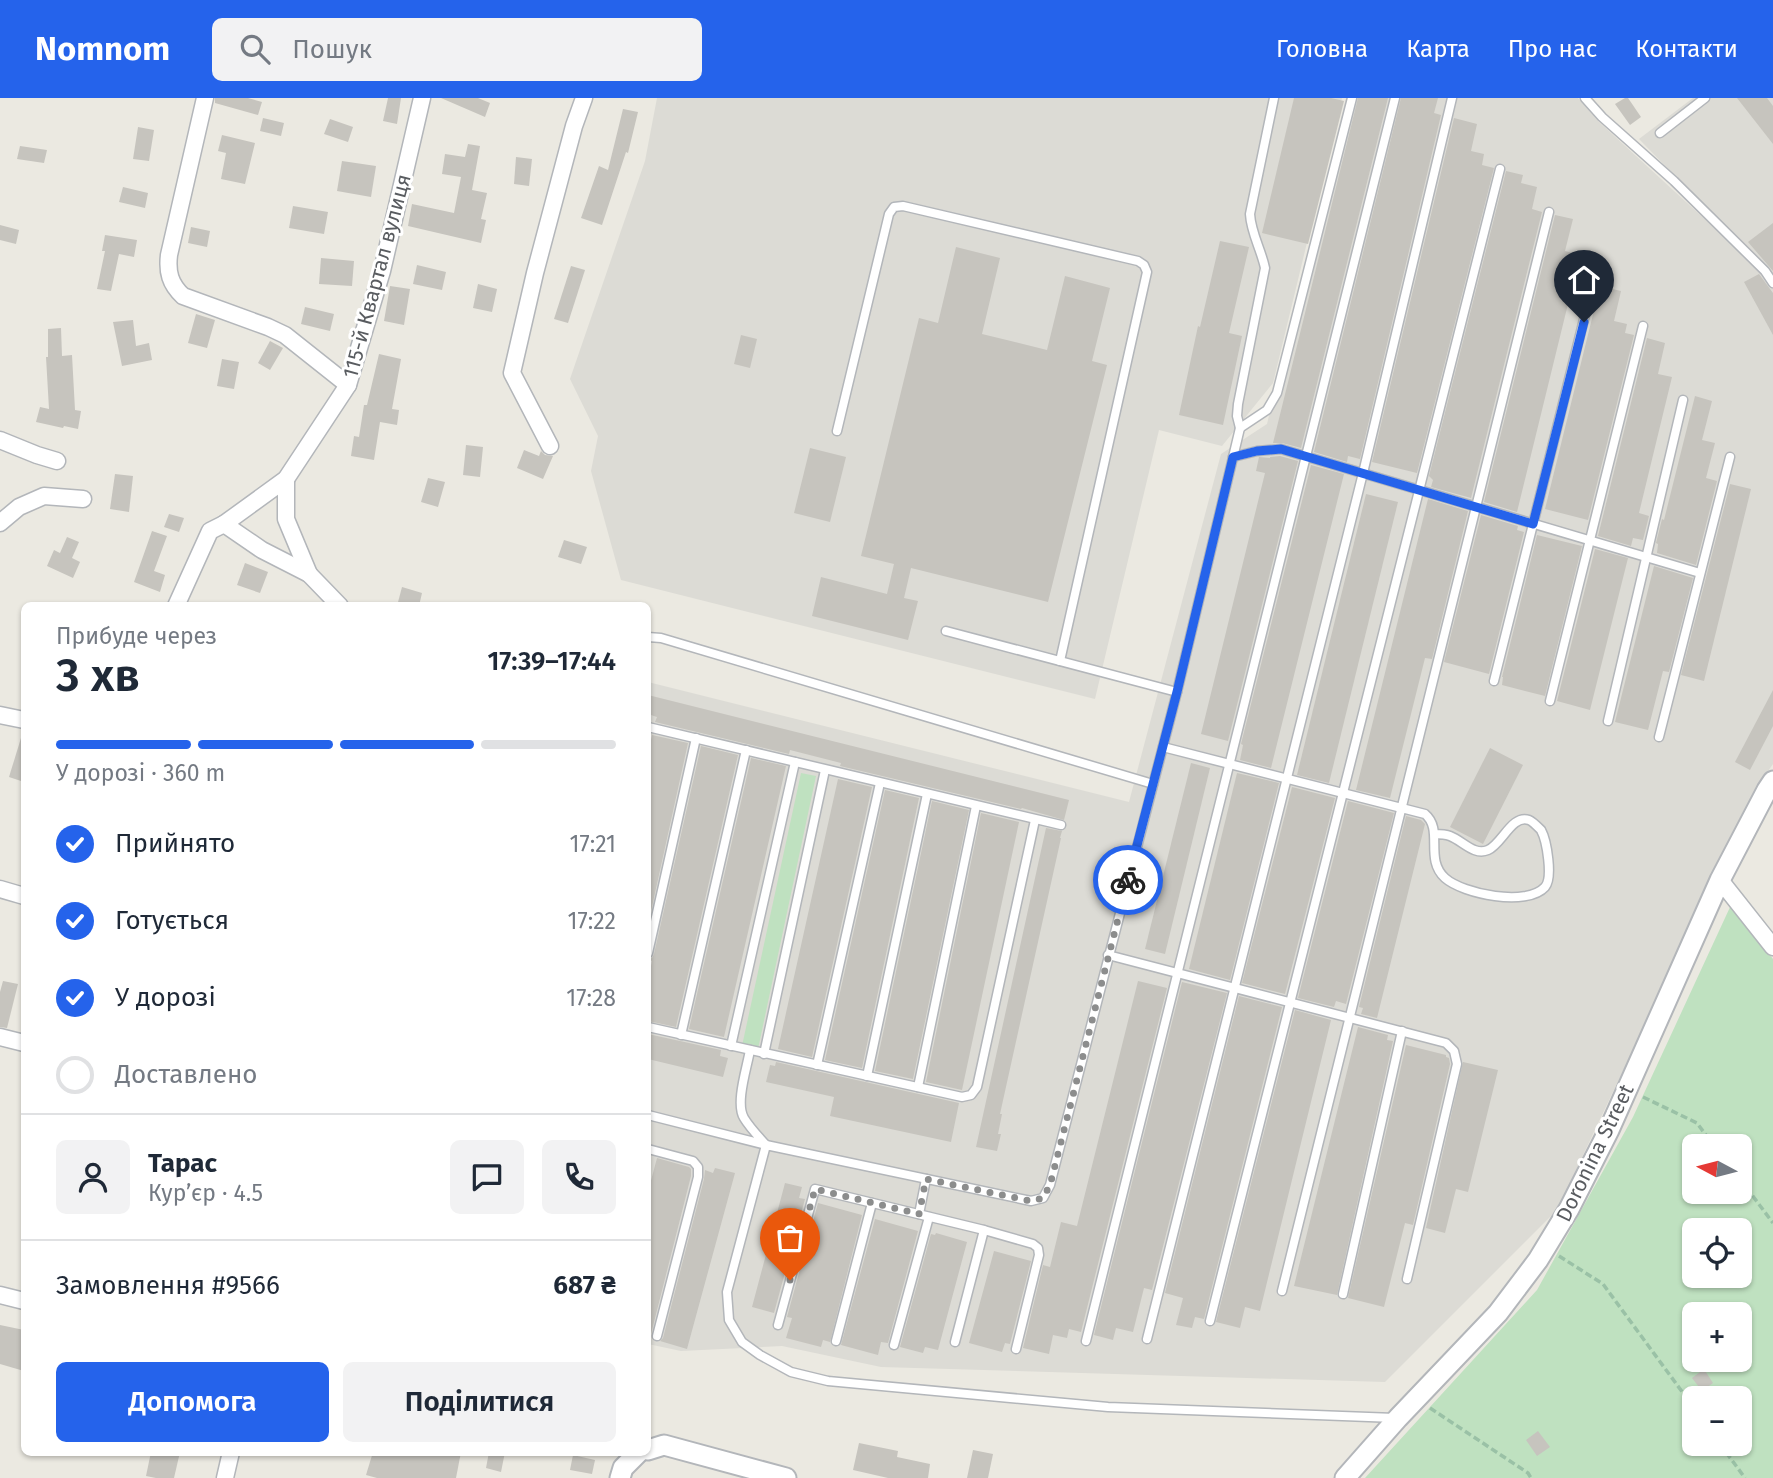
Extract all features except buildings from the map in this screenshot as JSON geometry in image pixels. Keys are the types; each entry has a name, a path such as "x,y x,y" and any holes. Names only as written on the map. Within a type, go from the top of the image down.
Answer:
{"street":[{"path":"205,98 170,255 170,279 183,296 285,335 348,385"},
{"name":"115-й Квартал вулиця","path":"178,602 210,531 286,480 348,385 382,271 422,98"},
{"path":"550,446 512,373 542,246 584,98"},
{"path":"0,440 57,461"},
{"path":"286,480 286,519 309,574"},
{"path":"0,523 19,507 44,496 83,499"},
{"path":"224,524 262,550 309,574 336,602"},
{"path":"0,715 21,718"},
{"name":"Doronina Street","path":"1345,1478 1398,1418 1498,1314 1546,1247 1569,1209 1627,1089 1720,880 1770,785"},
{"path":"1720,880 1773,947"},
{"path":"0,889 21,894"},
{"path":"0,1037 21,1042"},
{"path":"0,1295 21,1300"},
{"path":"653,1446 786,1478"},
{"path":"225,1478 231,1456"},
{"path":"620,1478 622,1468 635,1456"}],"lane":[{"path":"651,1116 766,1145 926,1179 1031,1201 1043,1198 1050,1185 1163,747 1240,428 1238,404 1265,268 1251,228 1250,214 1274,98"},
{"path":"1240,428 1267,410 1277,393 1352,98"},
{"path":"1086,1341 1395,98"},
{"path":"1147,1339 1363,473 1452,98"},
{"path":"1585,98 1602,117 1674,181 1765,271 1773,283"},
{"path":"1660,132 1705,98"},
{"path":"1210,1321 1500,169"},
{"path":"837,430 889,214 894,206 1138,261 1144,265 1147,272 1060,661"},
{"path":"1282,1291 1549,212"},
{"path":"1494,681 1597,271"},
{"path":"1550,702 1643,326"},
{"path":"1608,721 1683,400"},
{"path":"1233,457 1281,449 1700,573"},
{"path":"1659,737 1730,457"},
{"path":"946,631 1177,692"},
{"path":"651,637 1153,784"},
{"path":"651,728 1060,825"},
{"path":"651,940 696,738"},
{"path":"1163,747 1425,814 1429,817 1434,834 1433,852 1437,869 1461,888 1491,895 1526,896 1546,886 1550,874 1544,840 1541,830 1531,820 1523,819 1514,823 1495,846 1485,852 1475,851 1452,836 1434,834"},
{"path":"681,1035 746,750"},
{"path":"731,1046 795,762"},
{"path":"764,1054 825,770"},
{"path":"1770,785 1773,770"},
{"path":"817,1065 880,783"},
{"path":"867,1076 927,794"},
{"path":"918,1087 976,806"},
{"path":"651,1028 962,1097 971,1095 977,1087 1035,820"},
{"path":"1108,955 1446,1043 1454,1051 1457,1063 1407,1279"},
{"path":"1343,1294 1402,1031"},
{"path":"750,1050 740,1109 743,1117 766,1145"},
{"path":"766,1145 727,1292 729,1320 742,1342 791,1372 854,1385 1108,1407 1398,1418"},
{"path":"651,1150 693,1161 698,1167 698,1177 657,1336"},
{"path":"919,1214 926,1179"},
{"path":"778,1325 815,1189 1033,1244 1038,1248 1039,1255 1016,1349"},
{"path":"836,1341 872,1203"},
{"path":"894,1345 929,1217"},
{"path":"955,1342 984,1230"}],"path":[{"path":"1627,1089 1697,1123 1705,1134"},
{"path":"1752,1195 1773,1223"},
{"path":"1546,1247 1602,1284 1682,1392"},
{"path":"1416,1399 1528,1473 1531,1478"},
{"path":"1729,1456 1745,1478"}],"shaded area":[{"path":"657,98 1342,98 1273,383 1222,446 1159,430 1095,699 621,580 591,471 598,436 570,379 645,161"},
{"path":"1346,98 1578,98 1598,121 1773,282 1773,764 1759,784 1557,1210 1385,1382 881,1367 782,1346 681,1351 651,1345 651,683 1129,802 1221,454 1267,424"},
{"path":"1693,98 1773,98 1773,276 1639,139"}],"green space":[{"path":"801,773 816,776 758,1049 742,1046"},
{"path":"1731,905 1773,959 1773,1478 1365,1478 1537,1290 1633,1117"}],"way so far":[{"path":"790,1280 815,1189 919,1214 926,1179 1031,1201 1043,1198 1050,1185 1128,880"}],"route":[{"path":"1128,880 1177,692 1233,457 1281,449 1533,524 1584,322"}]}
